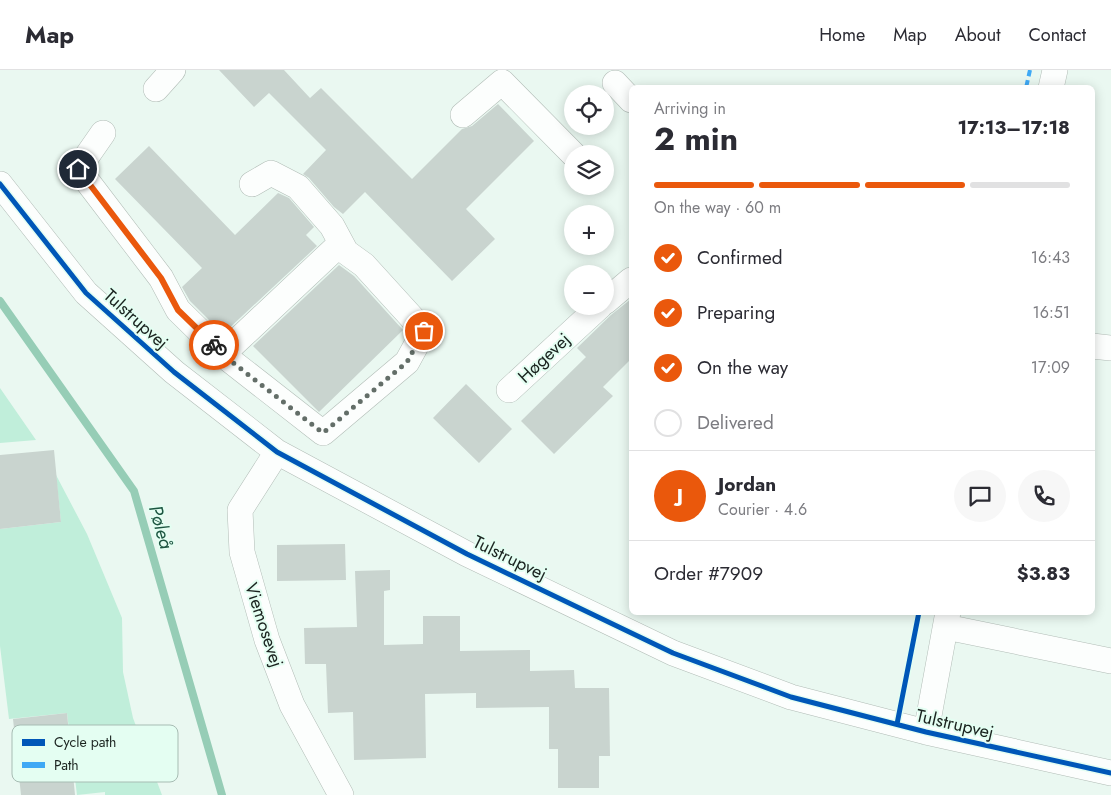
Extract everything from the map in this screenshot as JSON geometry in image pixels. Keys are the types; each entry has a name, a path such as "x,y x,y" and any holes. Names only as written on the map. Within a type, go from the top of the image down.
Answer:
{"street":[{"path":"156,89 172,70"},
{"path":"1052,85 1055,70"},
{"path":"463,115 502,82 564,145"},
{"path":"103,133 78,169 161,278 178,310 223,354 323,433 407,362 424,331 364,264 346,252 332,226 298,187 271,173 252,184"},
{"name":"Tulstrupvej","path":"0,184 86,293 174,372 277,452 467,554 673,653 791,697 926,732 1111,772"},
{"path":"223,354 341,243"},
{"path":"614,294 629,282"},
{"name":"Høgevej","path":"509,390 590,315"},
{"path":"1095,346 1111,348"},
{"name":"Viemosevej","path":"277,452 240,510 242,552 266,640 292,705 341,795"},
{"path":"926,732 947,620 1111,661"}],"green space":[{"path":"0,388 36,440 0,443"},
{"path":"56,475 87,534 122,618 123,672 136,725 68,725 67,713 9,719 0,646 0,529 61,522"},
{"path":"75,782 157,782 162,795 105,795 105,792 77,795"}],"building":[{"path":"219,70 284,70 310,98 321,88 412,179 462,129 472,126 498,104 534,141 466,209 495,239 452,281 365,192 343,214 334,207 309,178 303,174 326,150 269,93 254,107"},
{"path":"149,146 235,235 278,193 289,198 314,227 306,235 317,246 223,334 190,301 182,287 202,268 115,179"},
{"path":"339,265 354,276 403,330 319,412 253,346"},
{"path":"629,301 629,361 603,387 613,396 554,454 521,421 586,357 577,348"},
{"path":"466,384 512,429 479,463 433,418"},
{"path":"54,450 61,522 0,529 0,455"},
{"path":"345,544 346,580 277,581 277,545"},
{"path":"390,570 390,590 384,591 384,645 423,644 423,616 460,616 460,651 530,650 530,671 574,670 575,688 609,688 610,756 599,756 599,788 558,788 558,749 549,749 549,707 476,708 476,693 425,694 426,758 354,760 353,712 328,713 326,664 305,664 304,628 357,627 355,571"},
{"path":"67,713 68,725 14,725 13,719"},
{"path":"20,782 74,782 75,795 21,795"}],"waterway":[{"name":"Pøleå","path":"0,301 134,491 222,795"}],"marked path":[{"path":"1027,85 1030,70"}],"cycle path":[{"path":"0,184 86,293 174,372 277,452 467,554 673,653 791,697 926,732 1111,773"},
{"path":"897,724 918,615"}],"way so far":[{"path":"214,345 227,358 323,433 407,362 424,331"}],"route":[{"path":"78,169 161,278 178,310 214,345"}]}
